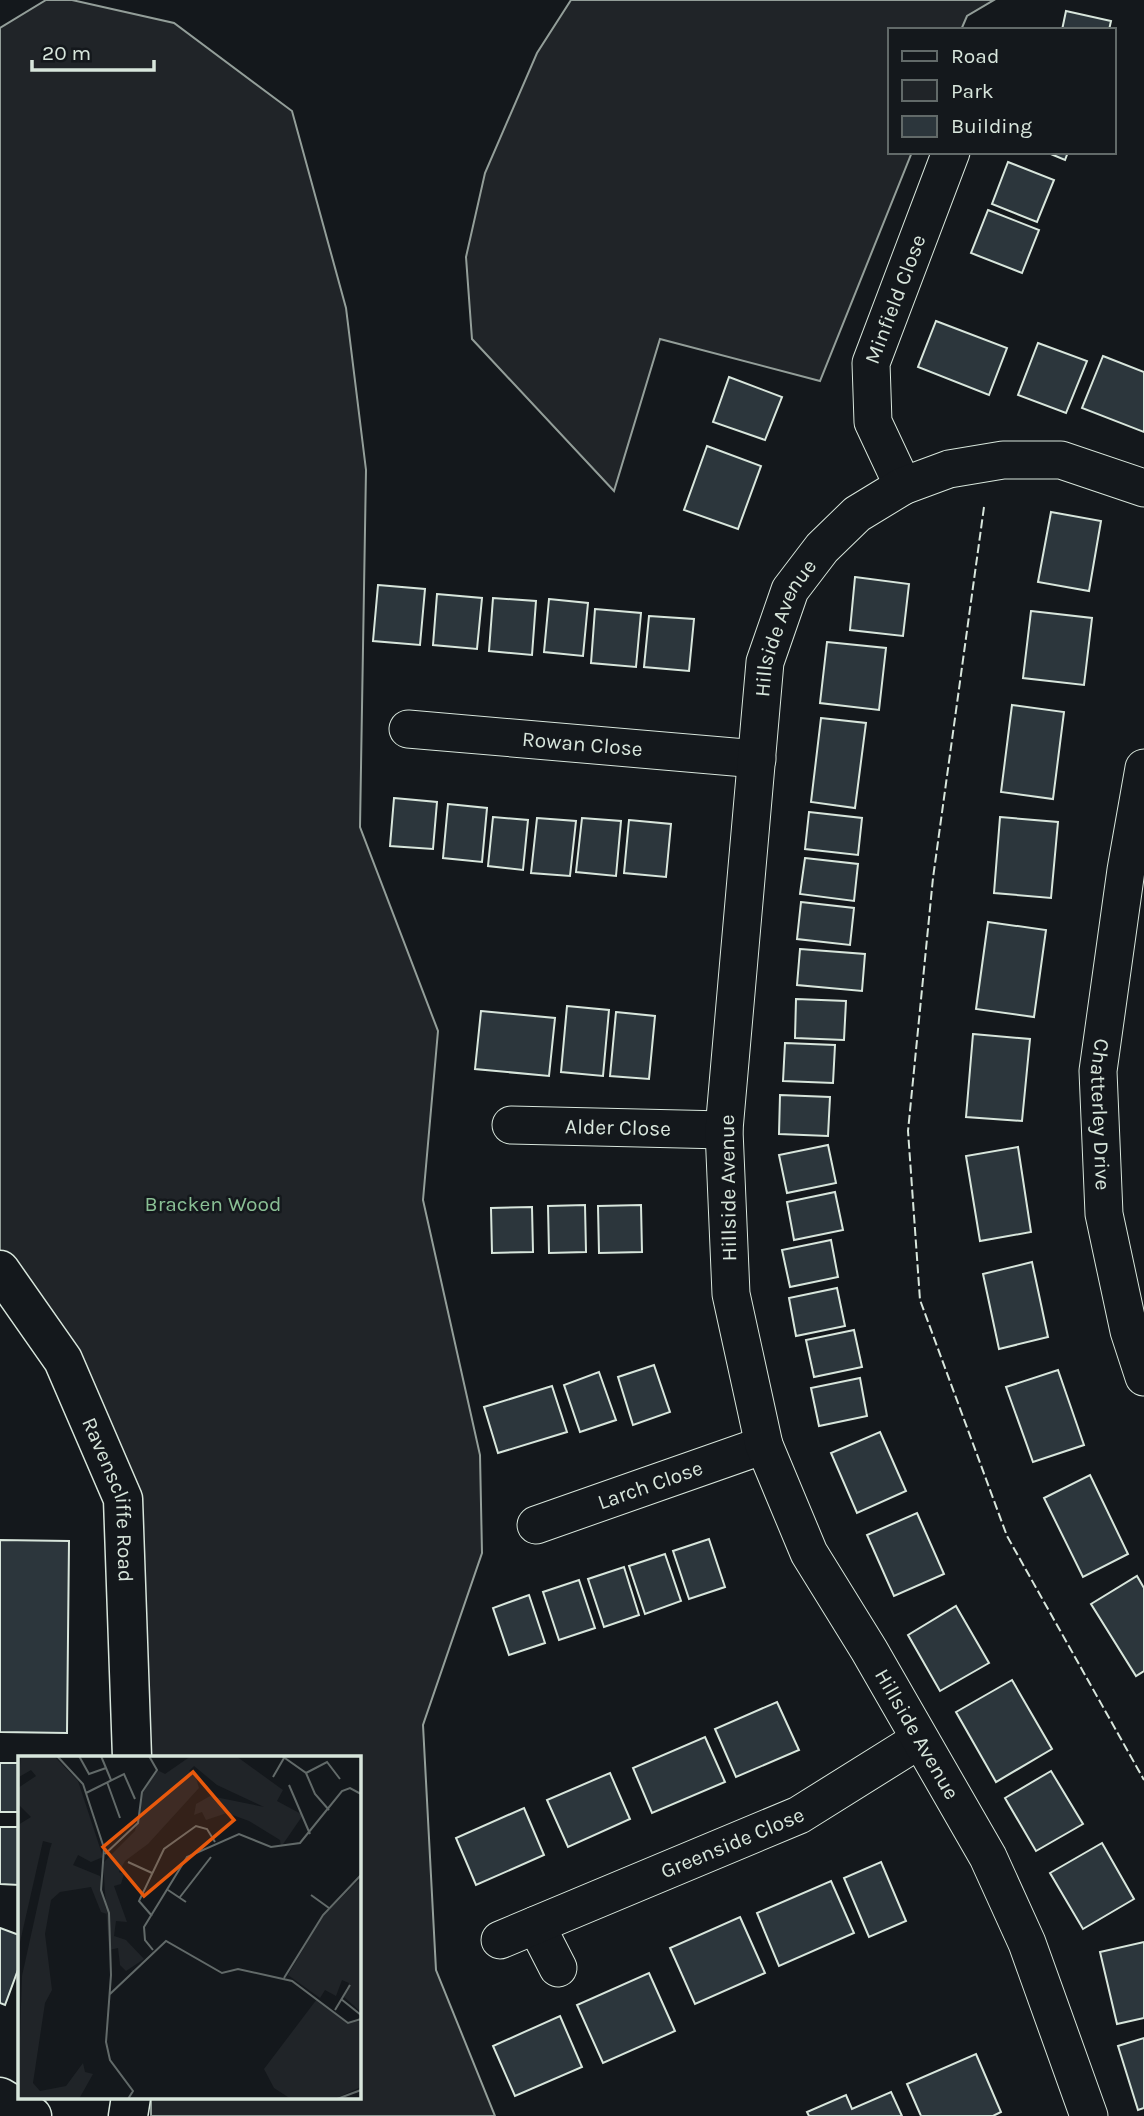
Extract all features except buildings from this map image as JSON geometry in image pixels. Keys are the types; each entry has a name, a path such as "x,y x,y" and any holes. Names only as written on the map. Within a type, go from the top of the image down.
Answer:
{"street":[{"name":"Minfield Close","path":"903,486 873,422 871,363 950,154"},
{"name":"Hillside Avenue","path":"1089,2116 1021,1931 988,1857 869,1650 809,1553 764,1445 731,1294 724,1129 765,662 790,590 822,548 857,514 903,486 949,469 1003,460 1061,460 1144,488"},
{"name":"Rowan Close","path":"408,729 757,759"},
{"name":"Chatterley Drive","path":"1144,768 1125,870 1098,1072 1104,1214 1129,1331 1144,1377"},
{"name":"Alder Close","path":"511,1125 724,1129"},
{"name":"Ravenscliffe Road","path":"0,1270 63,1360 123,1499 132,1756"},
{"name":"Larch Close","path":"536,1525 764,1445"},
{"name":"Greenside Close","path":"499,1940 799,1815 919,1740"},
{"path":"536,1925 558,1968"},
{"path":"0,2097 32,2116"},
{"path":"128,2116 131,2098"}],"green space":[{"name":"Bracken Wood","path":"46,0 72,0 174,23 292,111 346,308 366,470 360,827 438,1031 423,1200 480,1455 482,1553 423,1725 436,1970 495,2116 151,2116 151,2098 360,2098 360,1756 151,1756 139,1492 0,1270 0,28"},
{"path":"571,0 994,0 967,16 962,28 888,28 888,154 911,154 820,381 660,339 614,491 472,339 466,257 485,173 537,53"}],"fence":[{"path":"984,507 933,878 908,1131 920,1300 1007,1536 1144,1780"}]}
